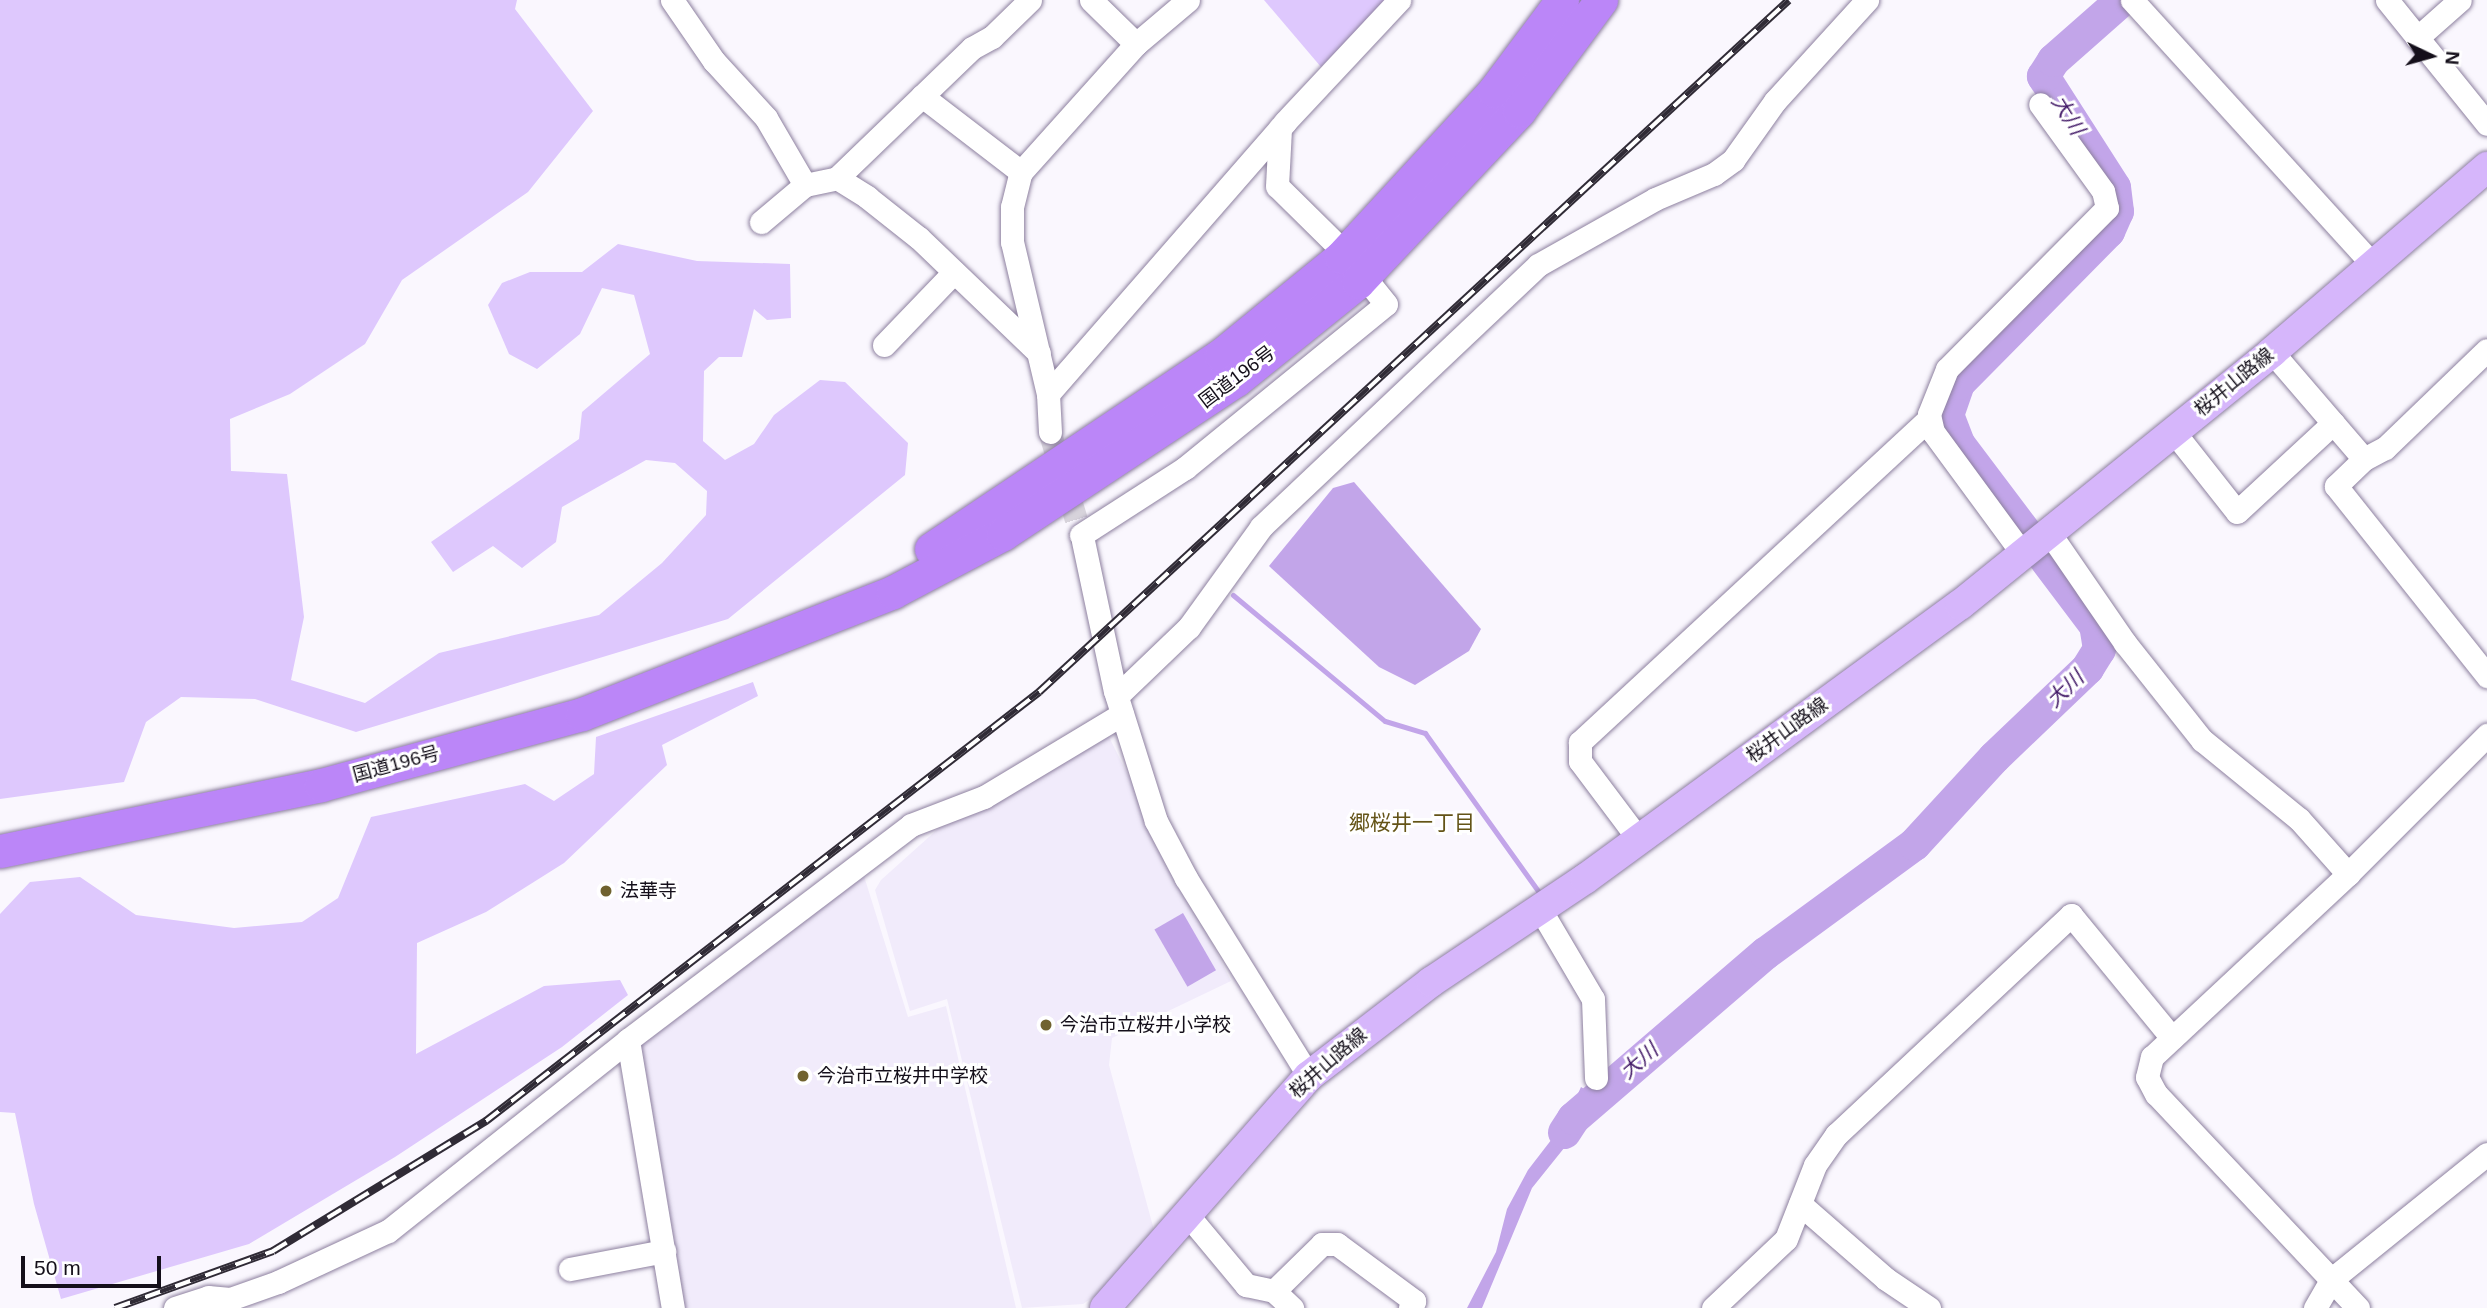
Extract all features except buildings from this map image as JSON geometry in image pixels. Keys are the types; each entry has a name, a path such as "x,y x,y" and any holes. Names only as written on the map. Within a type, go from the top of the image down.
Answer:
{"highway":[{"name":"国道196号","path":"1354,264 1494,91 1562,0"},
{"name":"国道196号","path":"0,851 321,785 582,714 780,635 954,536 1148,406 1280,309 1354,264 1519,111 1601,0"}],"main road":[{"name":"桜井山路線","path":"1105,1308 1309,1076 1431,982 1540,909 1960,606 2048,531 2272,352 2487,167"}],"street":[{"path":"672,0 714,61 766,118 805,185"},
{"path":"761,222 805,185 838,178 922,96 1030,0"},
{"path":"1091,0 1136,44"},
{"path":"1050,432 1048,394 1012,242 1012,207 1021,172 1136,44 1188,0"},
{"path":"1048,394 1280,128 1399,0"},
{"path":"175,1308 208,1297 230,1298 278,1282 388,1231 628,1040 911,825 984,797 1119,705 1189,627 1261,527 1538,265 1655,199 1714,174 1733,160 1775,101 1867,0"},
{"path":"2132,0 2373,265"},
{"path":"2387,0 2487,124"},
{"path":"2417,38 2460,0"},
{"path":"922,96 1021,172"},
{"path":"1637,837 1580,761 1580,742 1930,419 1947,369 2107,208 2103,191 2040,104"},
{"path":"1280,128 1277,186 1354,264 1386,304 1195,460 1082,538 1119,705 1156,821 1186,878 1309,1076"},
{"path":"838,178 919,238 1039,353"},
{"path":"884,345 954,272"},
{"path":"2487,350 2385,448 2364,459 2336,485 2487,676"},
{"path":"2272,352 2364,459"},
{"path":"1930,419 1933,432 2022,553"},
{"path":"2173,430 2237,512 2333,423"},
{"path":"2048,531 2125,643 2202,740 2299,819 2348,874"},
{"path":"2358,1308 2156,1094 2147,1077 2152,1057 2348,874 2487,735"},
{"path":"1540,909 1593,999 1595,1078"},
{"path":"1713,1308 1786,1239 1815,1165 1836,1135 2071,915 2172,1038"},
{"path":"628,1040 674,1308"},
{"path":"2315,1308 2332,1279 2487,1154"},
{"path":"1800,1203 1886,1279 1929,1308"},
{"path":"1186,1213 1246,1285 1274,1291 1292,1308"},
{"path":"1274,1291 1322,1244 1337,1244 1414,1301 1410,1308"},
{"path":"570,1269 664,1251"}],"shaded area":[{"path":"0,0 517,0 515,9 593,111 528,192 402,280 365,344 290,394 230,419 231,471 287,474 304,617 291,680 365,703 439,653 599,615 662,563 706,515 707,491 675,463 646,460 562,507 556,542 522,568 493,546 453,572 431,542 579,439 582,412 650,354 634,295 602,288 580,334 537,369 509,354 488,305 502,283 530,272 582,272 618,244 697,261 790,264 791,318 767,320 754,309 742,357 719,357 704,371 703,441 725,460 754,444 774,415 820,380 845,382 908,443 905,475 728,619 356,732 255,699 181,697 146,722 124,782 0,799"},
{"path":"1264,0 1387,0 1321,67"},
{"path":"1354,482 1481,629 1469,651 1415,685 1379,667 1269,566 1333,488"},
{"path":"753,682 758,696 662,745 667,765 564,863 486,912 417,943 416,1054 544,986 620,980 628,995 562,1047 395,1157 249,1244 61,1299 34,1204 15,1113 0,1112 0,914 30,882 80,877 136,915 234,928 302,922 338,898 371,817 525,784 554,801 594,774 596,737"},
{"name":"今治市立桜井小学校","path":"1107,733 1231,981 1112,1038 1109,1065 1154,1230 1113,1284 1083,1304 1022,1308 947,999 910,1011 875,890 881,880 949,819"},
{"name":"今治市立桜井中学校","path":"864,876 908,1017 946,1006 1016,1308 683,1308 638,1041"},
{"path":"1183,913 1216,970 1187,987 1154,930"},
{"path":"1581,1087 1592,1094 1597,1107 1532,1188 1482,1308 1467,1308 1496,1252 1507,1209 1528,1170 1565,1122"}],"waterway":[{"name":"大川","path":"1564,1132 1573,1118 1765,953 1914,844 1994,757 2087,668 2099,649 2095,625 1958,443 1947,415 1958,383 2108,231 2117,211 2114,187 2043,76 2053,60 2121,0"},
{"path":"1233,595 1385,721 1425,733 1543,898"}],"tunnel":[{"path":"1050,432 1083,541"}],"railway":[{"path":"115,1308 273,1251 486,1121 1039,692 1789,0"}],"place":[{"name":"法華寺","path":"606,891"},
{"name":"今治市立桜井小学校","path":"1046,1025"},
{"name":"今治市立桜井中学校","path":"803,1076"}],"district":[{"name":"郷桜井一丁目","path":"1412,823"}]}
